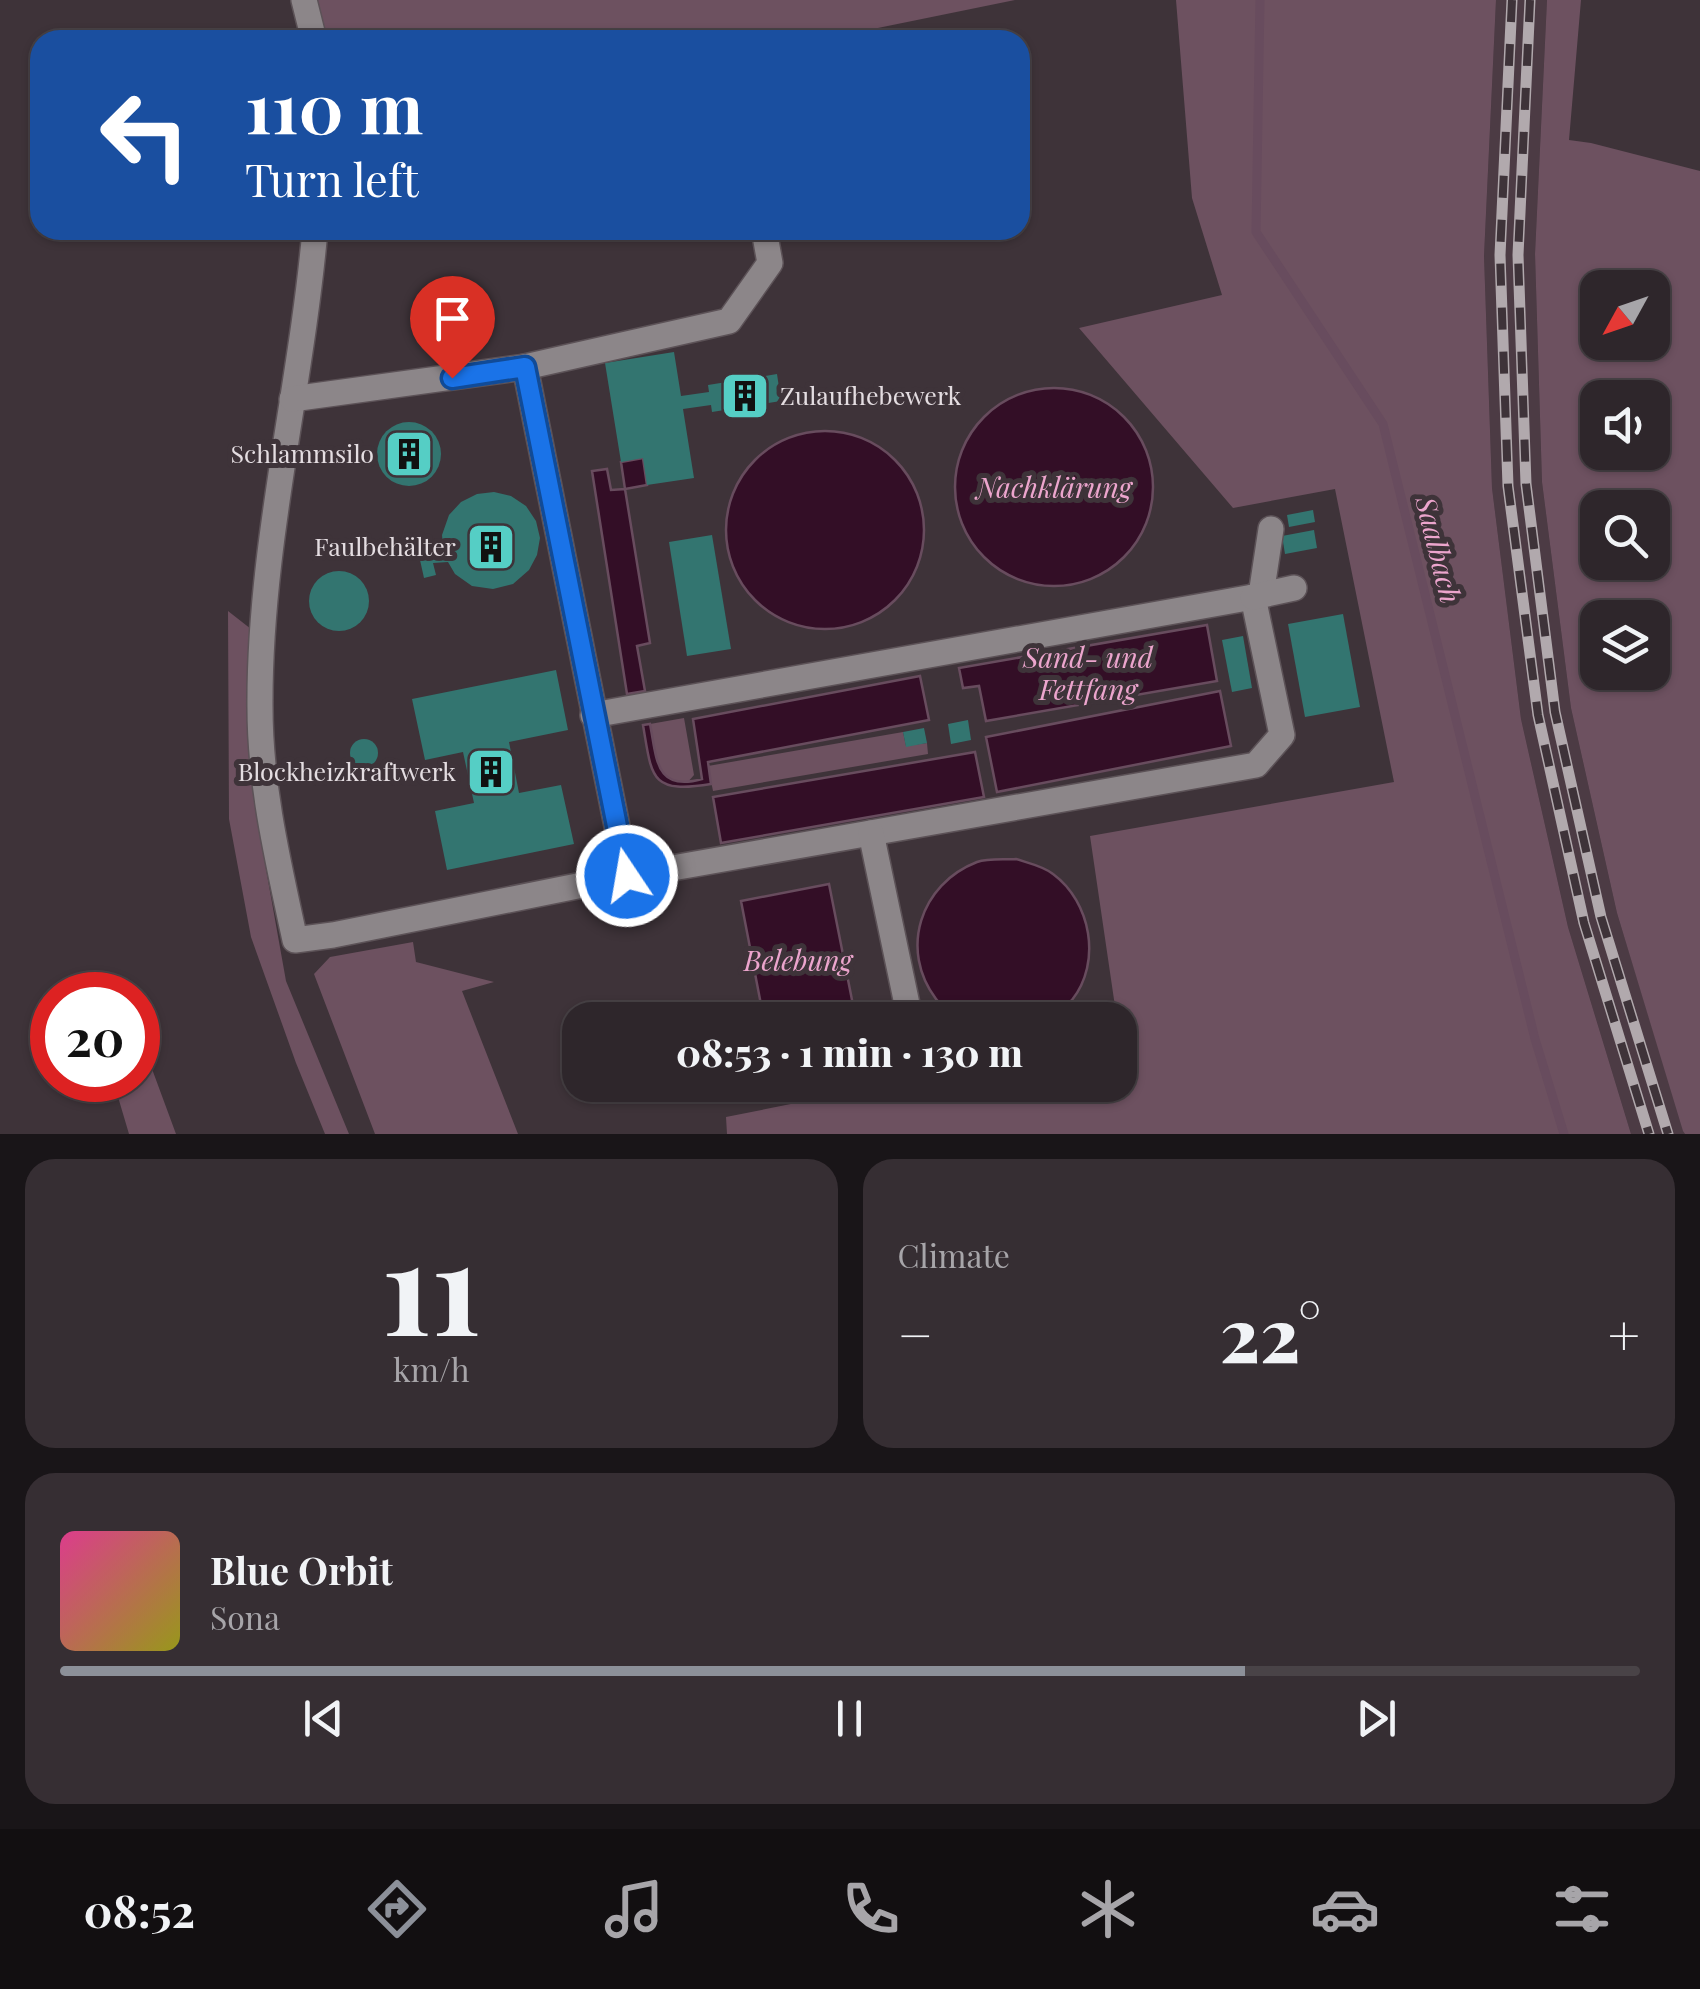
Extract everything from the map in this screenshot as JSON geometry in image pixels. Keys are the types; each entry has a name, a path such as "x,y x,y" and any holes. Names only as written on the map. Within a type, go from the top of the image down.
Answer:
{"street":[{"path":"304,0 312,30"},
{"path":"315,240 264,595 260,707 265,801 294,940 627,876 1256,765 1282,735 1257,596 1271,529"},
{"path":"292,398 525,367 729,321 770,263 766,240"},
{"path":"525,367 627,876"},
{"path":"594,715 1294,588"},
{"path":"870,833 906,1002"}],"shaded area":[{"path":"312,0 1015,0 868,30 319,30"},
{"path":"1176,0 1496,0 1484,256 1492,488 1521,719 1568,927 1631,1134 727,1134 726,1117 801,1102 1137,1102 1137,1002 1114,1002 1090,836 1394,782 1335,489 1233,508 1079,328 1222,295 1192,198"},
{"path":"1496,0 1547,0 1535,254 1542,482 1571,708 1617,913 1685,1134 1631,1134 1568,927 1521,719 1492,488 1484,256"},
{"path":"1547,0 1581,0 1569,140 1700,171 1700,1134 1683,1131 1617,913 1571,708 1542,482 1535,254"},
{"path":"228,611 251,629 249,715 256,813 286,981 349,1134 325,1134 251,937 229,819"},
{"path":"684,718 694,775 687,783 661,771 650,724"},
{"path":"903,732 906,746 927,743 928,754 713,791 708,766"},
{"path":"413,942 416,962 494,982 462,991 518,1134 375,1134 314,974 330,957"},
{"path":"160,1091 176,1134 129,1134 120,1102 160,1102"}],"water":[{"name":"Nachklärung","path":"1054,388 1092,395 1124,417 1146,449 1153,487 1146,525 1124,557 1092,579 1054,586 1016,579 984,557 962,525 955,487 962,449 984,417 1016,395"},
{"name":"Nachklärung","path":"825,431 863,438 895,460 917,492 924,530 917,568 895,600 863,622 825,629 787,622 755,600 733,568 726,530 733,492 755,460 787,438"},
{"path":"643,458 647,485 625,489 621,462"},
{"path":"607,469 611,490 625,489 650,643 637,646 645,691 627,694 592,471"},
{"name":"Sand- und Fettfang","path":"1207,625 1217,681 986,721 979,686 963,688 959,668"},
{"path":"920,676 929,720 708,762 711,784 665,784 652,770 643,725 650,724 661,770 675,781 687,782 702,779 693,719"},
{"path":"1220,691 1231,746 997,792 986,737"},
{"path":"975,752 984,797 721,843 713,797"},
{"path":"1016,859 1035,865 1049,871 1076,900 1084,916 1089,951 1081,985 1070,1002 938,1002 919,960 921,920 941,886 957,872 981,861"},
{"name":"Belebung","path":"829,884 852,1002 761,1002 741,901"}],"building":[{"path":"674,352 681,396 709,392 708,385 777,374 781,401 712,412 711,405 683,409 694,478 647,485 643,458 621,462 605,363"},
{"name":"Schlammsilo","path":"409,422 432,431 441,454 432,477 409,486 386,477 377,454 386,431"},
{"name":"Faulbehälter","path":"477,494 511,496 526,506 536,521 540,538 529,570 513,584 493,589 472,586 455,574 448,562 433,563 436,575 424,578 420,560 444,556 442,535 449,515 461,502"},
{"path":"1313,510 1315,522 1289,527 1287,515"},
{"path":"1314,530 1317,548 1285,554 1282,536"},
{"path":"712,535 731,649 687,656 669,542"},
{"path":"339,571 360,580 369,601 360,622 339,631 318,622 309,601 318,580"},
{"path":"1343,614 1360,707 1305,717 1288,624"},
{"path":"1243,636 1252,688 1232,692 1222,640"},
{"name":"Blockheizkraftwerk","path":"556,670 568,730 509,742 519,793 561,785 574,844 447,870 435,811 474,803 463,752 425,760 412,699"},
{"path":"968,720 971,740 951,744 948,724"},
{"path":"924,728 927,743 906,747 903,732"},
{"path":"364,739 374,743 378,753 374,763 364,767 354,763 350,753 354,743"}],"waterway":[{"name":"Saalbach","path":"1260,0 1256,232 1383,424 1535,1039 1564,1134"}],"railway":[{"path":"1512,0 1500,255 1508,486 1538,715 1584,923 1649,1134"},
{"path":"1530,0 1518,255 1526,484 1555,712 1601,917 1668,1134"}],"place":[{"name":"Zulaufhebewerk","path":"745,396"},
{"name":"Schlammsilo","path":"409,454"},
{"name":"Faulbehälter","path":"491,547"},
{"name":"Blockheizkraftwerk","path":"491,772"}],"route":[{"path":"452,378 525,367 627,876"}]}
